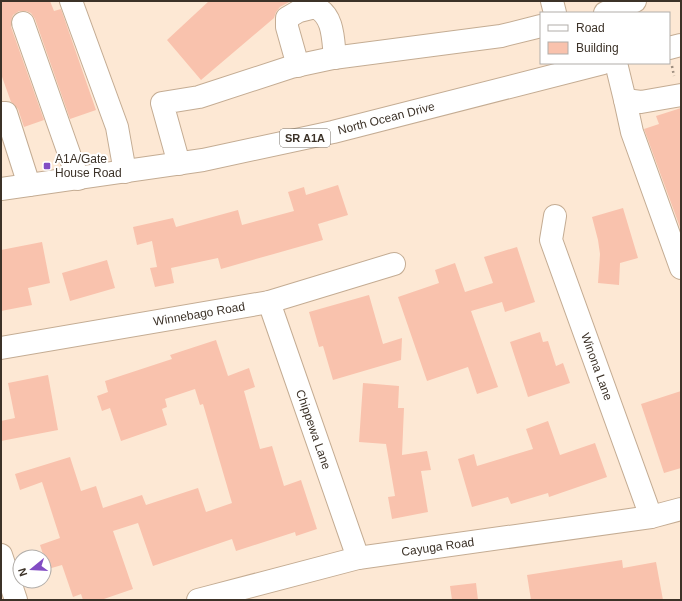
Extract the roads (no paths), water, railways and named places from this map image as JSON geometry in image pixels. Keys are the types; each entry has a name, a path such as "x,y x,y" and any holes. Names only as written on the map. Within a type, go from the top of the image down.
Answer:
{"street":[{"path":"70,1 117,127 125,172"},
{"path":"552,1 555,12"},
{"path":"608,12 635,1"},
{"path":"298,66 287,27 287,18 306,8 315,7 326,14 329,21 335,58"},
{"path":"23,23 78,179"},
{"path":"179,164 162,103 199,97 298,66 335,58 501,36 540,26"},
{"path":"670,56 681,45"},
{"name":"North Ocean Drive","path":"1,189 179,164 333,132 599,64"},
{"path":"616,64 632,132 681,268"},
{"path":"625,100 641,102 678,88"},
{"path":"3,108 29,185"},
{"name":"Winona Lane","path":"555,216 550,240 651,517"},
{"name":"Winnebago Road","path":"1,348 268,302 394,264"},
{"name":"Chippewa Lane","path":"268,302 358,558"},
{"name":"Cayuga Road","path":"198,600 358,558 651,517 681,509"},
{"path":"1,555 16,600"}],"place":[{"name":"A1A/Gate House Road","path":"47,166"}]}
